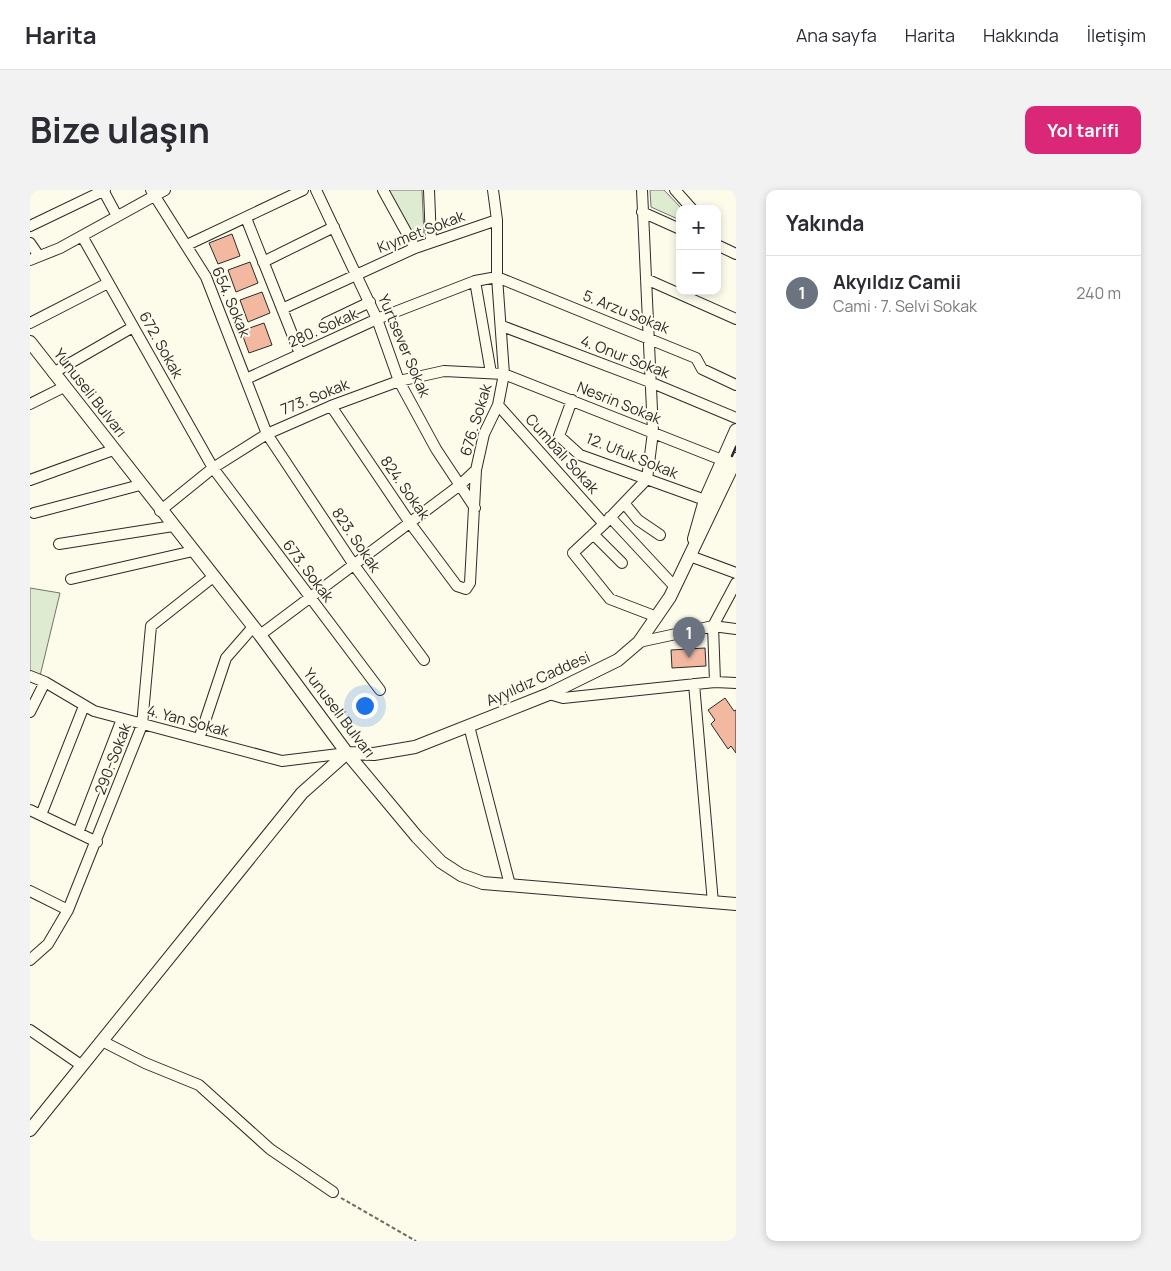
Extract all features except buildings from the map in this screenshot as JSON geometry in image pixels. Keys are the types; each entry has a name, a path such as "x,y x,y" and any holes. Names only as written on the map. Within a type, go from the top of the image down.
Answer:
{"main road":[{"name":"Yunuseli Bulvarı","path":"32,350 53,372 256,631 347,753 416,837 440,862 461,875 484,883 736,904"},
{"name":"Ayyıldız Caddesi","path":"690,556 697,522 705,500 736,430"},
{"name":"Ayyıldız Caddesi","path":"347,753 374,754 415,747 549,694 618,660 639,642 657,618 675,587 733,473 736,458"},
{"path":"30,1130 302,793 347,753"}],"street":[{"path":"30,226 104,190 117,216"},
{"path":"30,243 35,258 82,236 153,193 165,190"},
{"path":"187,245 303,190"},
{"name":"Yurtsever Sokak","path":"316,190 370,302 399,381 436,449 475,508"},
{"path":"383,190 415,248"},
{"path":"429,190 431,241"},
{"name":"676. Sokak","path":"457,586 466,589 470,583 476,470 484,434 498,405 504,374 497,277 497,220 493,190"},
{"path":"642,190 653,432 647,478 607,521 572,553 610,599 657,618"},
{"path":"675,190 688,205"},
{"name":"654. Sokak","path":"153,193 206,277 267,434"},
{"path":"642,212 676,226"},
{"path":"246,218 300,354"},
{"name":"Kıymet Sokak","path":"282,309 431,241 497,220"},
{"path":"263,262 334,226"},
{"name":"672. Sokak","path":"82,236 213,468"},
{"path":"721,242 732,252"},
{"name":"280. Sokak","path":"246,379 377,319 475,280 497,277"},
{"name":"5. Arzu Sokak","path":"497,277 696,358 702,370 736,385"},
{"path":"646,279 736,319"},
{"path":"475,280 491,373"},
{"path":"30,323 108,283"},
{"path":"326,323 370,302"},
{"name":"4. Onur Sokak","path":"502,326 650,382 736,418"},
{"path":"53,372 133,327"},
{"name":"773. Sokak","path":"160,510 213,468 267,434 331,406 399,381 444,371 504,374"},
{"name":"Nesrin Sokak","path":"504,374 722,460"},
{"path":"30,404 64,387"},
{"name":"12. Ufuk Sokak","path":"572,400 559,436 580,455 705,500"},
{"name":"Cumbalı Sokak","path":"498,405 607,521 675,587"},
{"name":"824. Sokak","path":"331,406 410,523 457,586"},
{"name":"823. Sokak","path":"267,434 354,565 424,660"},
{"path":"30,480 113,450"},
{"name":"673. Sokak","path":"213,468 380,690"},
{"path":"199,739 226,658 256,631 310,598 460,486 476,470"},
{"path":"34,513 140,485"},
{"path":"624,503 638,520 660,535"},
{"path":"59,544 173,526"},
{"path":"593,534 622,563"},
{"path":"71,579 193,551"},
{"path":"690,556 736,573"},
{"name":"290. Sokak","path":"30,960 48,944 68,910 97,842 142,725 151,626 213,577"},
{"path":"715,682 713,626 736,583"},
{"path":"639,642 713,626 736,628"},
{"name":"4. Yan Sokak","path":"30,676 46,682 84,706 122,719 282,762 347,753"},
{"path":"30,712 46,682"},
{"path":"549,694 563,698 715,682 736,683"},
{"path":"694,684 713,902"},
{"path":"41,816 84,706"},
{"path":"78,833 122,719"},
{"path":"469,726 510,885"},
{"path":"30,810 97,842"},
{"path":"30,891 68,910"},
{"path":"30,1030 81,1065"},
{"path":"102,1041 145,1063 199,1085 270,1148 333,1192"}],"path":[{"path":"333,1192 416,1241"}],"green space":[{"path":"388,190 422,190 424,235 416,239"},
{"path":"650,190 664,190 678,205 676,205 676,218 651,207"},
{"path":"30,588 60,593 40,676 30,672"}],"wall":[{"path":"732,456 736,447"}],"place":[{"name":"Akyıldız Camii","path":"689,658"}]}
